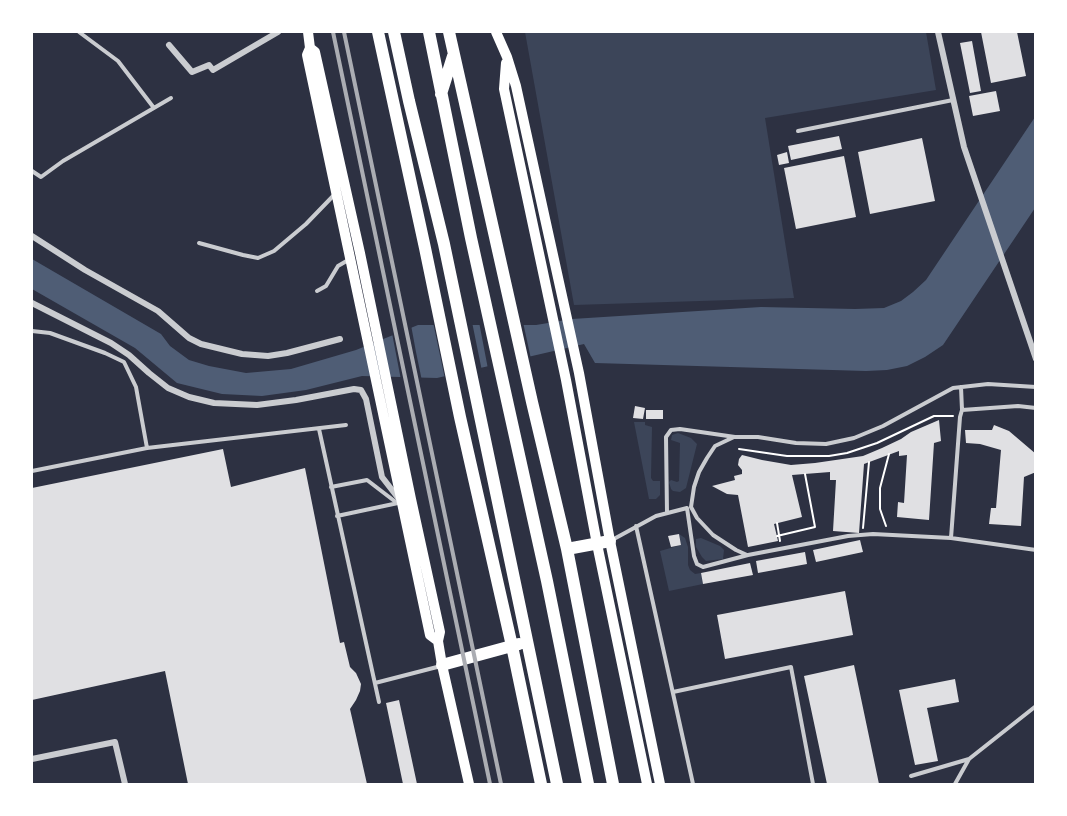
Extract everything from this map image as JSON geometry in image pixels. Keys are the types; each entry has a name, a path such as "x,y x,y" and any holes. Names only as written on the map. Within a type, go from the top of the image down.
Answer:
{"highway":[{"path":"378,32 541,784"},
{"path":"394,32 444,244 557,784"},
{"path":"429,32 471,238 547,581 588,784"},
{"path":"449,32 567,549 613,784"},
{"path":"441,95 454,54"},
{"path":"567,549 603,543"},
{"path":"442,665 527,642"}],"main road":[{"path":"308,32 310,48 307,55 350,259 359,276"},
{"path":"496,32 516,86 579,373 603,543 647,784"},
{"path":"310,48 315,52 359,276 389,414 411,499 440,632 438,641 442,665 470,784"},
{"path":"507,57 504,89 532,225 660,784"},
{"path":"389,414 399,503 430,635 438,641"}],"street":[{"path":"169,45 192,72 209,66 213,70 278,32"},
{"path":"938,32 964,147 1035,359"},
{"path":"32,236 85,270 158,311 189,338 201,344 242,354 268,356 340,339"},
{"path":"32,303 111,343 168,388 189,397 214,403 257,405 354,389 361,390 366,399 382,477 399,503"},
{"path":"32,759 115,742 125,784"}],"lane":[{"path":"79,32 118,61 154,108"},
{"path":"32,171 41,177 63,161 171,98"},
{"path":"798,131 953,99"},
{"path":"199,243 258,258 274,251 306,224 336,193"},
{"path":"317,291 326,286 338,267 350,259"},
{"path":"32,331 50,333 105,352 124,362 136,387 147,448"},
{"path":"667,513 666,437 671,430 680,429 795,443 826,444 854,438 883,426 953,388 988,384 1035,387"},
{"path":"951,538 962,410 961,387"},
{"path":"962,410 1018,406 1035,408"},
{"path":"32,471 147,448 346,425"},
{"path":"319,429 380,702"},
{"path":"735,436 715,446 699,472 694,487 689,508 691,539 697,564 703,567 748,555 863,535 890,534 951,538 1035,550"},
{"path":"331,487 367,480 399,503"},
{"path":"337,516 399,503"},
{"path":"603,543 656,516 689,508"},
{"path":"689,508 713,535 748,555"},
{"path":"636,526 693,784"},
{"path":"375,683 442,665"},
{"path":"674,692 791,667 813,784"},
{"path":"955,784 969,759 1035,706"},
{"path":"911,776 969,759"}],"path":[{"path":"889,454 880,488 880,509 890,534"},
{"path":"863,535 869,462"},
{"path":"778,535 815,527 805,474"},
{"path":"777,523 781,549"}],"shaded area":[{"path":"525,32 926,32 936,90 765,118 794,298 574,305"},
{"path":"1035,117 1035,208 943,345 907,366 887,370 595,363 584,344 437,378 362,376 306,390 262,396 222,394 177,383 135,348 32,289 32,259 161,334 170,346 189,360 246,373 291,369 356,350 418,325 536,325 572,319 761,307 884,308 901,301 926,280"},
{"path":"634,422 645,422 645,425 652,427 651,478 653,481 660,481 660,495 656,499 649,499"},
{"path":"678,433 691,438 697,444 686,488 680,492 673,491 669,482 679,481 680,443 671,440 672,435"},
{"path":"679,534 685,538 688,547 690,570 695,574 701,573 703,584 669,591 660,551 681,545"},
{"path":"701,538 720,546 724,550 723,559 706,561 696,547 696,539"}],"pier":[{"path":"433,322 472,322 482,371 445,379"},
{"path":"479,322 523,322 531,359 488,369"},
{"path":"411,325 422,381 401,380 392,333"}],"building":[{"path":"981,32 1017,32 1026,76 991,83"},
{"path":"972,41 981,91 970,93 960,43"},
{"path":"996,91 1000,111 973,116 969,96"},
{"path":"839,136 842,149 791,160 788,146"},
{"path":"922,138 935,201 870,214 858,152"},
{"path":"787,152 789,163 779,165 777,155"},
{"path":"844,156 856,217 796,229 784,168"},
{"path":"635,406 645,408 643,419 633,418"},
{"path":"646,410 663,410 663,419 646,419"},
{"path":"939,420 941,441 934,443 929,520 897,517 898,502 904,503 907,455 899,456 899,451 864,464 859,533 833,531 836,480 830,480 830,472 792,475 802,517 774,524 778,541 748,547 738,495 727,494 712,486 735,480 734,476 742,474 738,465 742,455 791,465 863,456"},
{"path":"994,425 1009,431 1036,454 1036,472 1024,477 1021,526 989,524 991,508 996,508 1001,450 966,443 965,430 992,430"},
{"path":"223,449 231,487 305,468 340,643 344,642 350,667 361,684 360,691 350,709 367,784 188,784 165,671 32,700 32,488"},
{"path":"679,534 681,545 671,547 668,536"},
{"path":"860,540 863,552 816,562 813,550"},
{"path":"805,552 807,564 758,573 756,561"},
{"path":"750,563 753,575 703,584 701,573"},
{"path":"845,591 853,635 725,659 717,615"},
{"path":"854,665 879,784 827,784 804,676"},
{"path":"955,679 959,702 927,708 938,761 915,765 899,690"},
{"path":"399,700 417,784 403,784 386,703"}],"railway":[{"path":"333,32 490,784"},
{"path":"344,32 501,784"}]}
